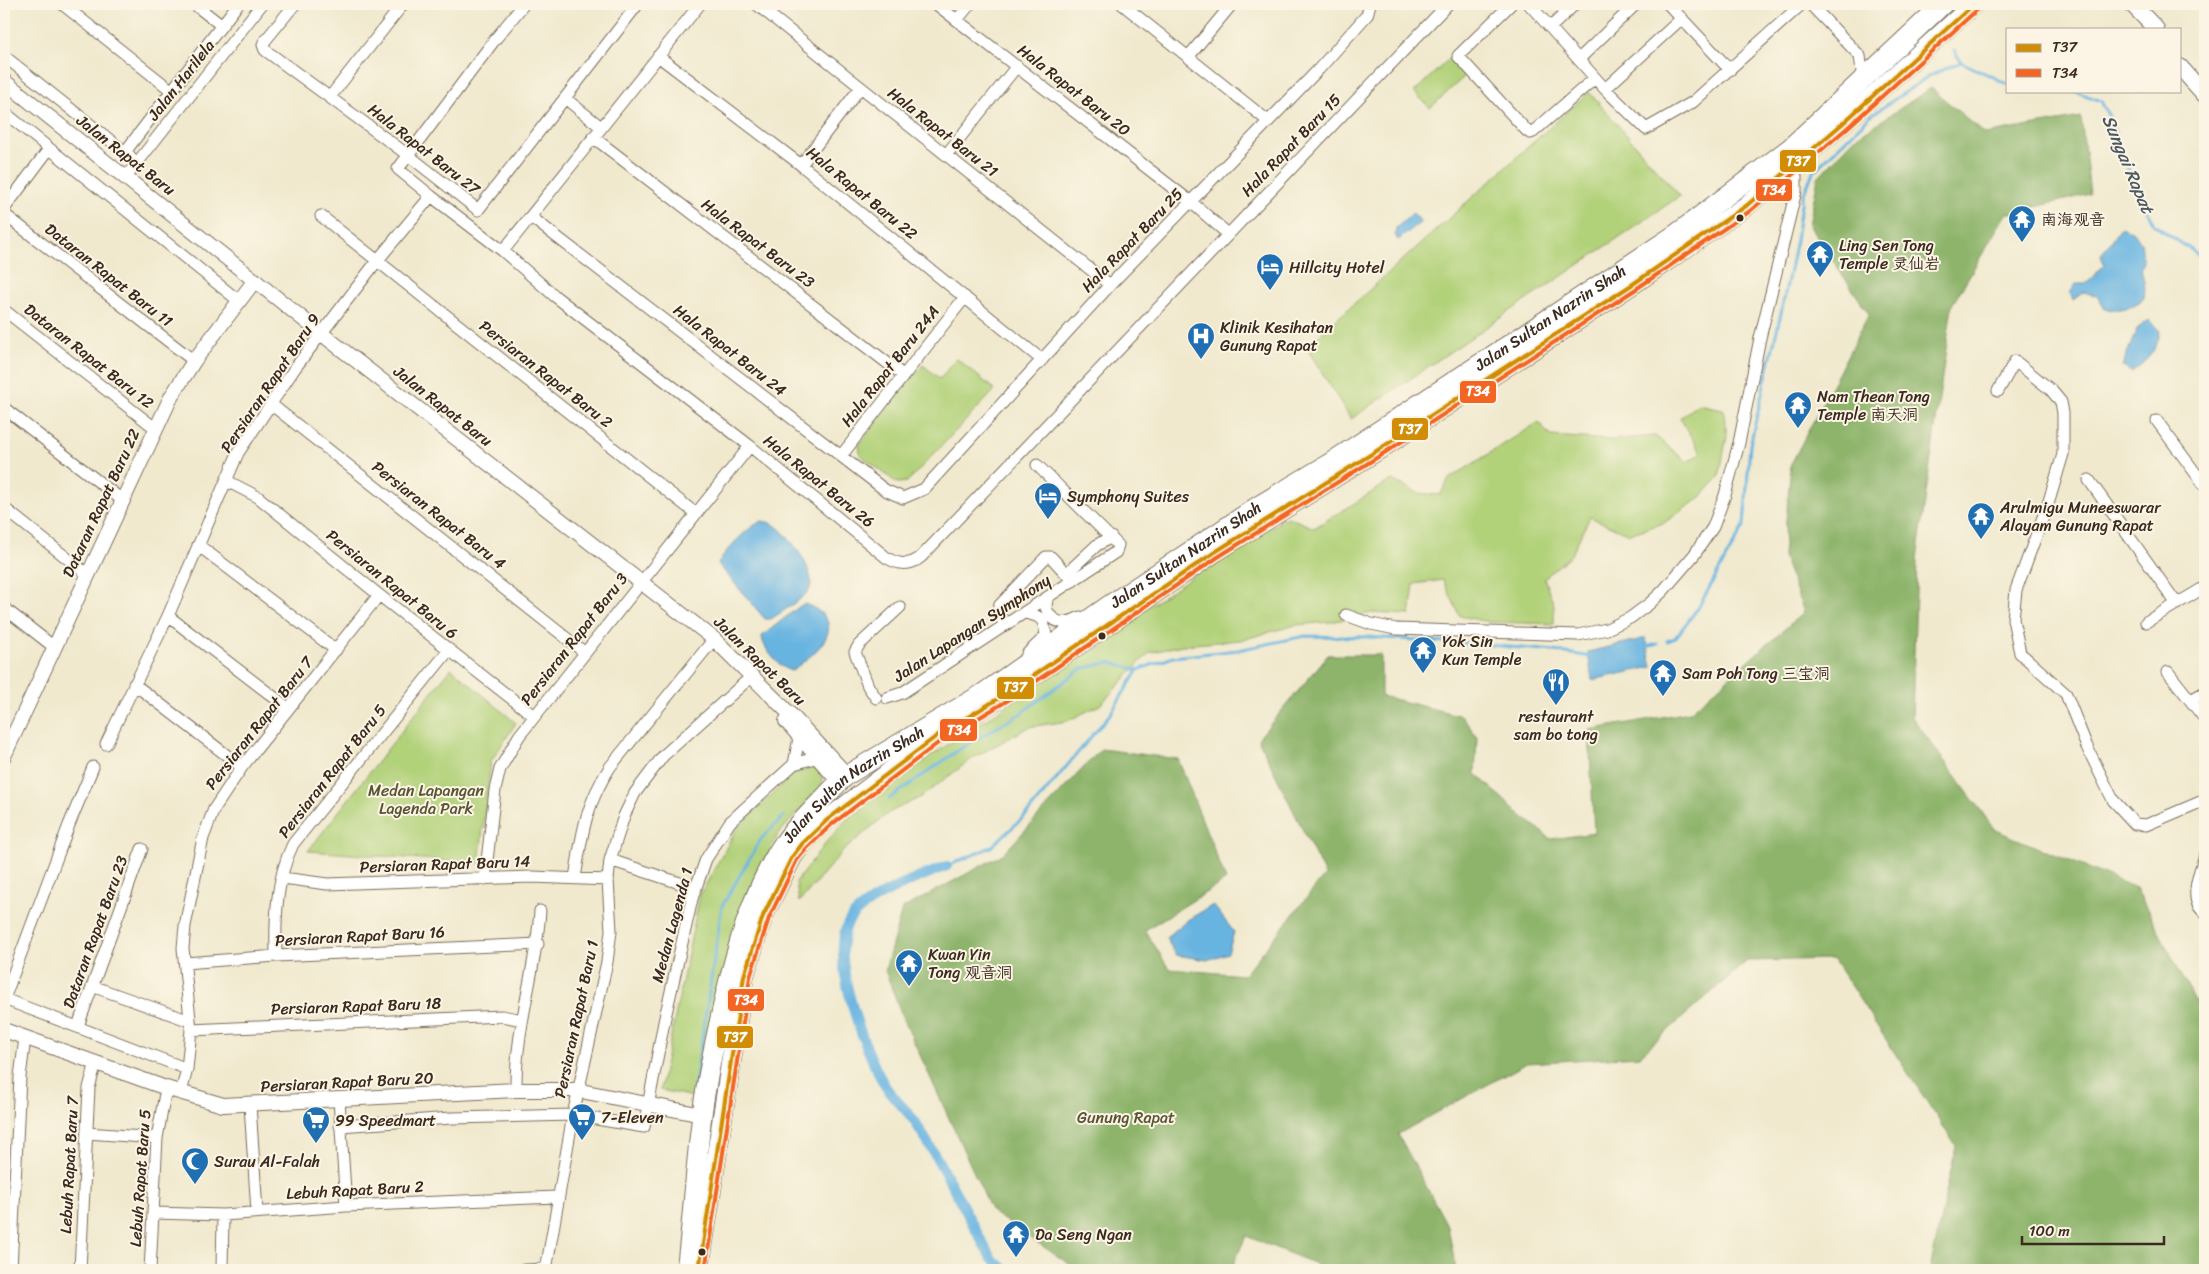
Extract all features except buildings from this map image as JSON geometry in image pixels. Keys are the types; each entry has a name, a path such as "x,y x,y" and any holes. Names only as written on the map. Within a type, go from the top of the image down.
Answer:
{"highway":[{"name":"Jalan Sultan Nazrin Shah","path":"686,1270 702,1115 730,976 744,927 762,881 785,841 845,782 982,694 1105,608 1258,506 1330,463 1676,234 1791,147 1943,4"},
{"name":"Jalan Sultan Nazrin Shah","path":"699,1270 744,976 762,916 792,857 802,844 827,820 938,735 1006,694 1215,552 1378,450 1633,284 1746,206 1974,4"},
{"path":"827,820 845,782 938,735"},
{"path":"716,1156 708,1120 702,1115 717,1100 727,1080"}],"main road":[{"path":"2120,4 2143,28"},
{"path":"2132,4 2155,28"},
{"path":"2182,56 2205,80"},
{"path":"2182,69 2205,95"}],"street":[{"path":"62,4 172,90"},
{"path":"194,4 221,25"},
{"path":"125,152 238,4"},
{"name":"Jalan Harilela","path":"126,177 262,4"},
{"name":"Hala Rapat Baru 27","path":"295,4 262,45 265,50 408,155 478,210 638,4"},
{"path":"330,97 403,4"},
{"path":"431,196 398,169 493,42 524,4"},
{"name":"Hala Rapat Baru 21","path":"756,4 1110,285"},
{"name":"Hala Rapat Baru 20","path":"936,4 1191,202 1228,234"},
{"path":"957,20 970,4"},
{"path":"1122,4 1268,121"},
{"path":"1189,56 1232,4"},
{"name":"Hala Rapat Baru 25","path":"913,495 924,489 1110,285 1319,69 1368,15 1370,4"},
{"name":"Hala Rapat Baru 15","path":"1158,308 1448,4"},
{"path":"1511,4 1458,56 1527,131 1533,132 1595,78"},
{"path":"1529,4 1605,89 1646,129 1693,102 1730,70 1795,6"},
{"path":"1551,27 1575,4"},
{"path":"1579,59 1636,4"},
{"path":"1668,4 1730,70"},
{"path":"1810,4 1860,56 1862,71 1859,82"},
{"path":"502,251 697,5"},
{"path":"1605,89 1682,18"},
{"name":"Jalan Rapat Baru","path":"4,56 137,162"},
{"name":"Hala Rapat Baru 22","path":"658,56 801,165 1042,360"},
{"path":"1860,56 1886,57"},
{"path":"946,155 1017,66"},
{"name":"Jalan Rapat Baru","path":"4,81 322,334 714,638 793,717 845,782"},
{"path":"801,165 860,88"},
{"path":"566,99 601,126"},
{"path":"4,112 238,301"},
{"name":"Hala Rapat Baru 23","path":"593,137 903,375"},
{"path":"4,209 49,149"},
{"path":"1346,615 1371,624 1396,629 1578,635 1607,628 1630,618 1663,591 1713,527 1725,495 1739,443 1763,328 1796,191 1796,177 1793,166"},
{"name":"Hala Rapat Baru 26","path":"431,196 502,251 556,297 750,446 888,558 902,564 912,563 921,557 1158,308"},
{"name":"Persiaran Rapat Baru 9","path":"106,744 168,616 238,453 322,334 377,261 431,196"},
{"name":"Dataran Rapat Baru 11","path":"4,214 194,361"},
{"name":"Persiaran Rapat Baru 2","path":"320,216 695,514"},
{"name":"Hala Rapat Baru 24","path":"530,217 895,496 904,498 913,495"},
{"name":"Dataran Rapat Baru 22","path":"4,756 170,396 254,280"},
{"name":"Hala Rapat Baru 24A","path":"841,456 964,297"},
{"name":"Dataran Rapat Baru 12","path":"4,310 155,428"},
{"path":"1998,391 2015,361 2051,390 2061,402 2063,413 2063,454 2049,501 2016,590 2013,619 2020,653 2066,694 2086,746 2113,800 2136,824 2146,825 2205,801"},
{"name":"Persiaran Rapat Baru 4","path":"272,405 584,652"},
{"path":"4,408 122,500"},
{"path":"2158,421 2205,486"},
{"name":"Persiaran Rapat Baru 3","path":"485,879 493,806 500,769 519,736 750,446"},
{"path":"1037,465 1118,545 1116,552 1069,578"},
{"path":"2089,480 2177,604"},
{"name":"Persiaran Rapat Baru 6","path":"227,481 258,497 378,595 534,716"},
{"path":"4,508 87,574"},
{"path":"1069,578 1097,545 1111,537"},
{"path":"198,545 336,650"},
{"path":"1005,625 998,612 999,606 1046,557 1051,557 1069,578"},
{"name":"Jalan Lapangan Symphony","path":"900,607 859,645 855,652 868,686 882,698 902,693 1047,598 1069,578"},
{"path":"2146,622 2205,587"},
{"name":"Persiaran Rapat Baru 7","path":"181,1093 187,1068 190,1025 183,943 203,838 214,809 242,766 378,595"},
{"path":"1047,598 1046,608 1048,614 1056,622 1062,624 1070,623 1091,611 1105,608"},
{"path":"4,608 54,646"},
{"path":"1014,671 1019,661 1046,636 1042,620 1038,615 1025,613"},
{"path":"168,616 288,708"},
{"path":"575,878 582,829 600,783 610,767 714,638"},
{"name":"Persiaran Rapat Baru 5","path":"276,956 275,916 287,858 299,835 449,650"},
{"path":"2168,672 2205,719"},
{"name":"Persiaran Rapat Baru 1","path":"546,1269 557,1197 573,1115 609,950 611,931 608,880 610,860 624,816 635,793 651,771 675,744 752,676"},
{"path":"134,684 242,766"},
{"path":"2190,700 2205,692"},
{"path":"770,695 799,738 845,782"},
{"path":"799,738 794,764 818,757"},
{"name":"Medan Lagenda 1","path":"573,1115 644,1127 664,1022 695,888 706,860 730,822 794,764"},
{"path":"94,767 69,825 4,999 187,1068"},
{"name":"Dataran Rapat Baru 23","path":"78,1026 142,849"},
{"path":"2205,855 2198,878 2196,901 2200,910 2205,912"},
{"path":"610,860 695,888"},
{"name":"Persiaran Rapat Baru 14","path":"283,878 327,884 532,877 608,880"},
{"path":"516,1090 516,1070 522,1020 538,944 540,911"},
{"name":"Persiaran Rapat Baru 16","path":"185,964 276,956 538,944"},
{"path":"92,986 190,1025"},
{"name":"Persiaran Rapat Baru 18","path":"190,1025 502,1016 522,1020"},
{"name":"Persiaran Rapat Baru 20","path":"4,1030 166,1088 223,1105 516,1090 578,1091 702,1115"},
{"path":"11,1270 20,1077 25,1038"},
{"name":"Lebuh Rapat Baru 7","path":"80,1270 89,1088 96,1062"},
{"name":"Lebuh Rapat Baru 5","path":"150,1270 158,1138 166,1088"},
{"path":"339,1099 346,1206"},
{"path":"250,1105 257,1212"},
{"path":"340,1126 452,1118 573,1115"},
{"path":"87,1133 158,1138"},
{"name":"Lebuh Rapat Baru 2","path":"154,1213 222,1215 346,1206 557,1197"},
{"path":"222,1215 222,1270"},
{"path":"524,1270 546,1269"}],"green space":[{"path":"1450,58 1466,75 1430,108 1414,92"},
{"name":"Gunung Rapat","path":"1931,88 1985,134 2081,117 2090,194 2006,214 1952,305 1917,559 1912,717 1995,830 2136,888 2195,1001 2205,1000 2205,1270 1930,1270 1956,1146 1833,959 1747,961 1639,1056 1527,1063 1398,1134 1448,1227 1456,1270 1331,1270 1246,1236 1231,1270 1078,1270 992,1212 903,1018 885,970 902,909 1003,854 1101,749 1178,759 1226,880 1145,930 1169,969 1244,975 1325,875 1258,739 1328,655 1381,655 1381,696 1462,716 1477,737 1475,773 1516,811 1551,839 1594,833 1589,730 1690,712 1804,612 1783,556 1791,464 1869,314 1809,225 1818,177 1854,139"},
{"path":"1589,92 1680,196 1351,419 1306,347"},
{"path":"956,358 995,390 907,482 897,483 860,455 859,444 923,365 940,379"},
{"path":"1698,404 1723,409 1727,436 1719,477 1701,497 1664,523 1629,534 1590,517 1571,555 1544,578 1554,605 1554,624 1488,622 1460,616 1443,580 1414,584 1410,615 1372,613 1331,622 1296,625 1241,640 1182,645 1149,653 1100,705 1067,721 1029,727 973,758 921,797 888,813 843,851 799,902 796,882 827,841 866,799 1002,709 1068,662 1100,648 1122,625 1219,558 1288,517 1314,528 1392,480 1418,493 1440,495 1449,479 1539,422 1550,436 1612,440 1655,436 1687,462 1701,453 1680,418"},
{"name":"Medan Lapangan Lagenda Park","path":"451,668 516,723 491,761 479,863 308,851"},
{"path":"805,762 817,769 823,783 777,836 743,906 698,1098 660,1090 700,895 736,830"}],"water":[{"path":"1413,213 1421,222 1398,240 1395,235 1396,228"},
{"path":"2121,227 2134,232 2141,242 2143,261 2141,267 2145,287 2144,298 2131,307 2116,309 2105,309 2097,296 2084,292 2073,300 2070,293 2076,284 2086,284 2104,265 2101,255"},
{"path":"2149,320 2160,331 2157,344 2146,360 2131,372 2122,366 2137,329"},
{"path":"762,521 779,528 793,543 805,562 811,581 810,588 804,596 771,619 765,619 718,564 737,540 750,528"},
{"path":"805,604 819,612 827,620 829,629 820,647 791,671 772,657 765,646 762,636"},
{"path":"1646,638 1652,667 1592,680 1588,652"},
{"path":"1213,905 1234,932 1228,953 1207,960 1176,955 1166,938 1189,919"}],"waterway":[{"name":"Sungai Rapat","path":"1923,4 1925,8"},
{"name":"Sungai Rapat","path":"1954,50 1961,62 2006,83"},
{"path":"1667,641 1675,638 1698,608 1744,526 1750,445 1782,309 1796,240 1802,198 1813,172 1870,116 1929,76 1961,62"},
{"name":"Sungai Rapat","path":"2077,92 2101,101 2113,125 2119,149 2154,225 2205,259"},
{"path":"947,866 991,847 1026,815 1111,713 1138,670 1173,657 1238,650 1305,636 1368,637 1479,644 1554,651 1591,657"},
{"path":"1643,648 1657,644"},
{"path":"889,799 963,747 1020,714 1081,669 1110,662 1138,670"},
{"path":"693,1098 722,906 761,839 784,816"},
{"path":"947,866 910,881 869,902 851,918 844,934 845,977 867,1049 884,1084 915,1122 945,1172 991,1258 1005,1270"}],"transit line":[{"name":"T37","path":"699,1270 744,976 763,916 792,857 802,844 827,820 938,735 1006,694 1215,552 1378,450 1633,284 1746,206 1842,124 1974,4"},
{"name":"T34","path":"705,1270 750,977 769,918 797,860 807,848 831,825 942,740 1010,699 1218,557 1381,455 1636,289 1750,211 1846,129 1978,9"}],"place":[{"name":"南海观音","path":"2022,243"},
{"name":"Ling Sen Tong Temple 灵仙岩","path":"1820,278"},
{"name":"Hillcity Hotel","path":"1270,291"},
{"name":"Klinik Kesihatan Gunung Rapat","path":"1201,360"},
{"name":"Nam Thean Tong Temple 南天洞","path":"1798,429"},
{"name":"Symphony Suites","path":"1048,520"},
{"name":"Arulmigu Muneeswarar Alayam Gunung Rapat","path":"1981,540"},
{"name":"Yok Sin Kun Temple","path":"1423,674"},
{"name":"Sam Poh Tong 三宝洞","path":"1663,697"},
{"name":"restaurant sam bo tong","path":"1556,706"},
{"name":"Kwan Yin Tong 观音洞","path":"909,987"},
{"name":"7-Eleven","path":"582,1141"},
{"name":"99 Speedmart","path":"316,1144"},
{"name":"Surau Al-Falah","path":"195,1185"},
{"name":"Da Seng Ngan","path":"1016,1258"}]}
